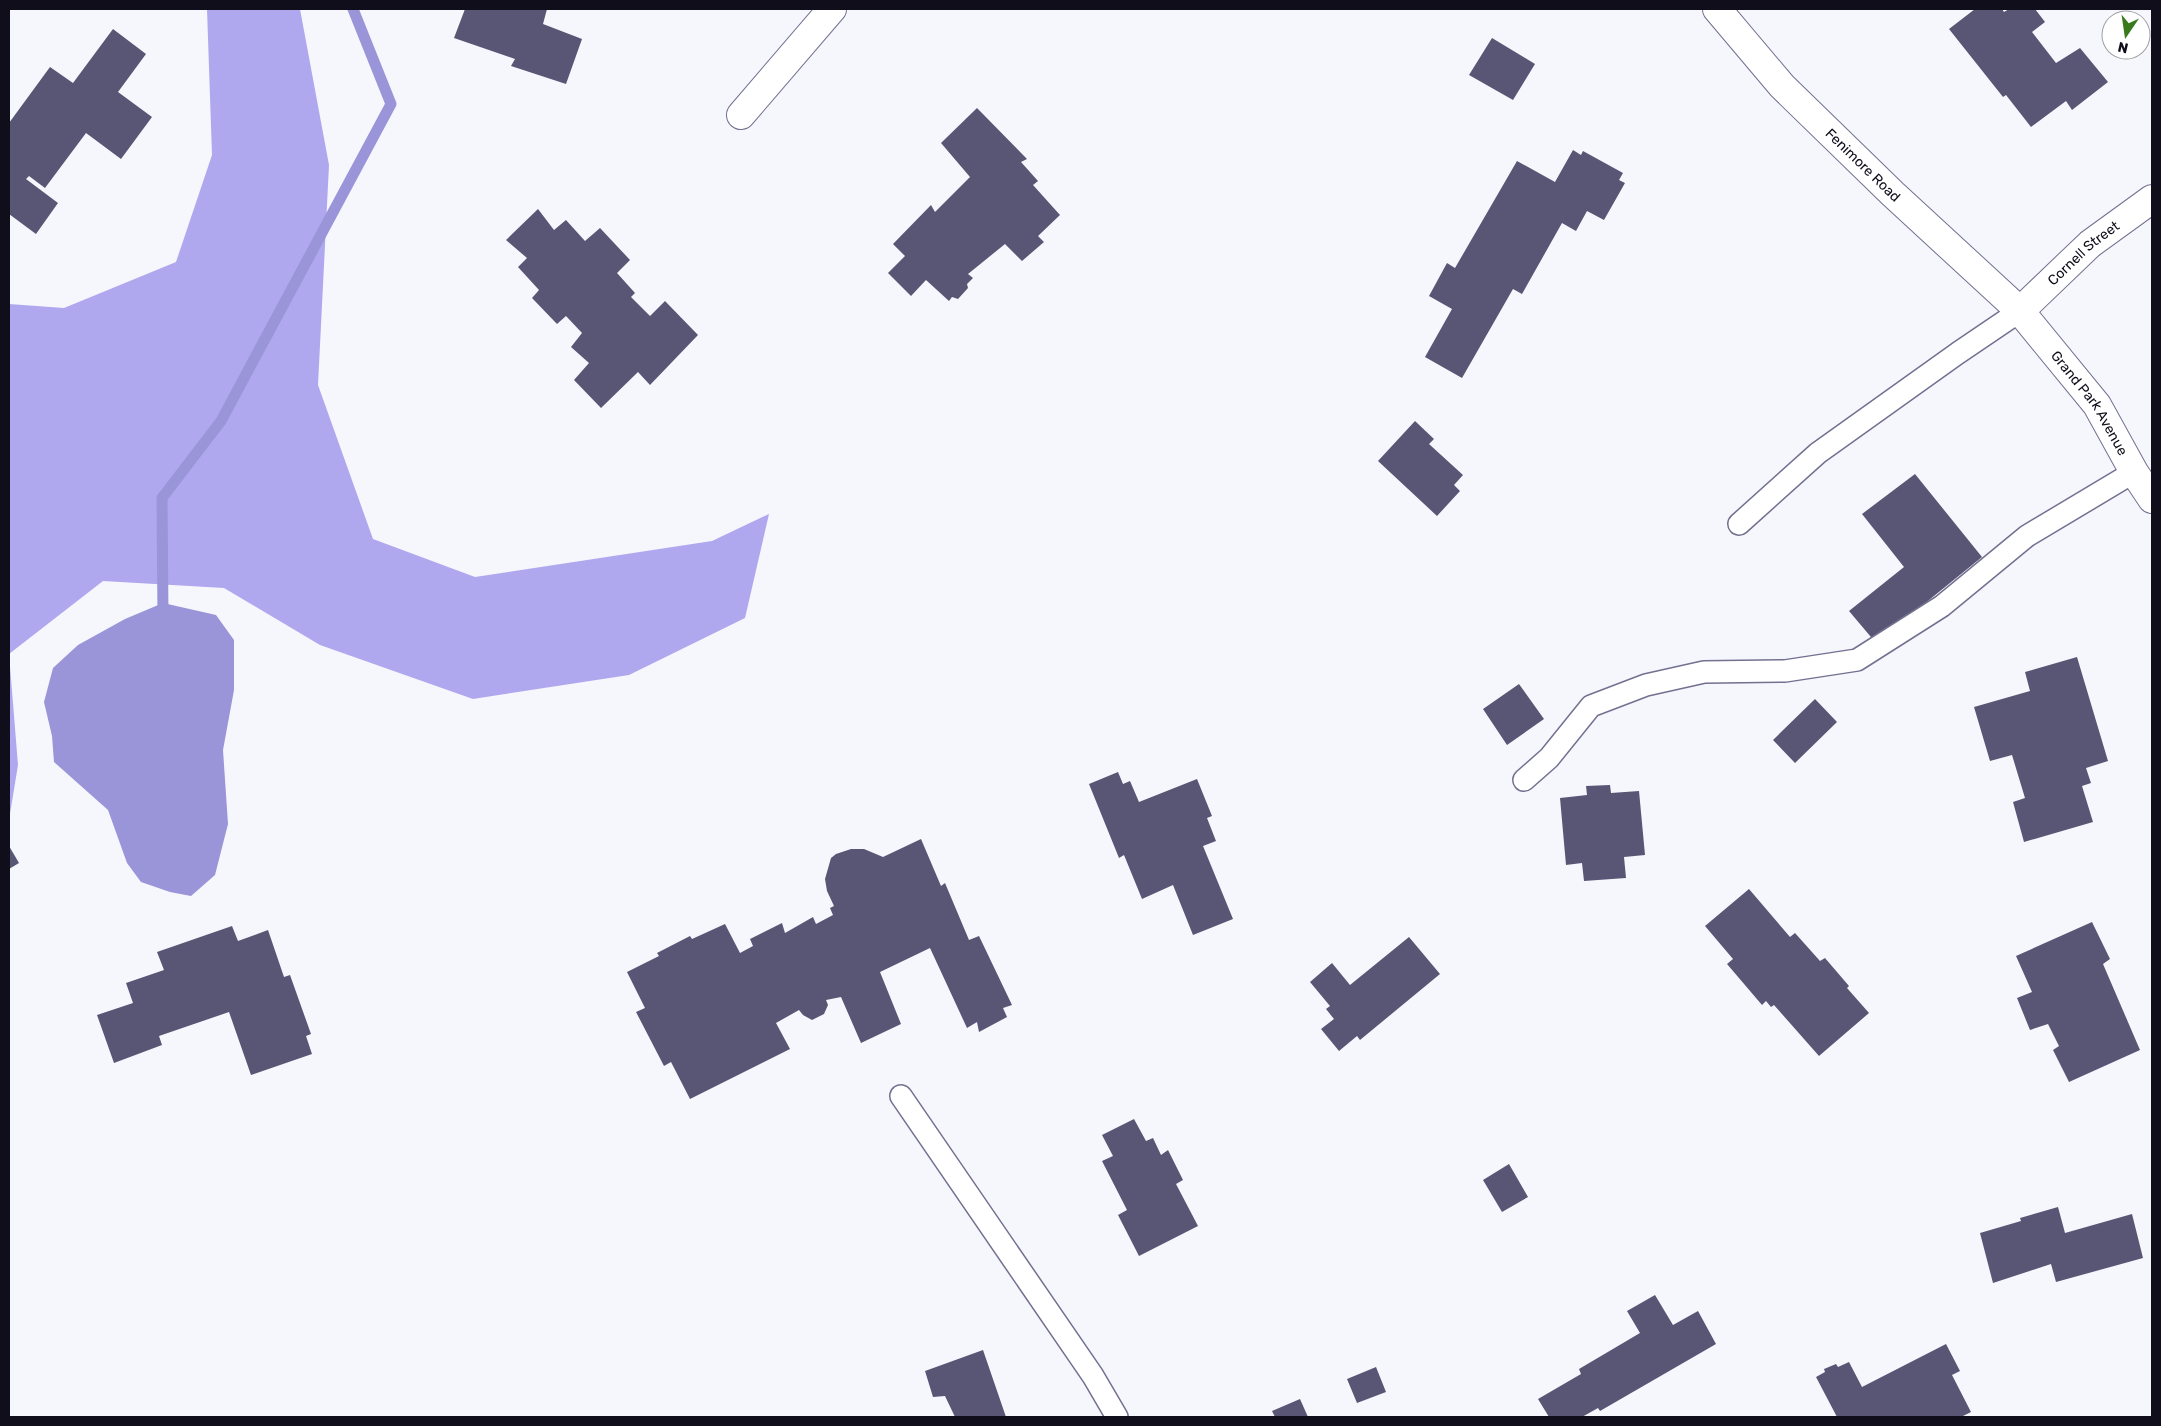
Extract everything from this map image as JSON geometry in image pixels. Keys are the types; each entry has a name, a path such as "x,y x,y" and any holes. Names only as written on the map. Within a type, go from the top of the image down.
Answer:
{"street":[{"path":"741,115 832,9"},
{"name":"Fenimore Road","path":"1717,9 1782,86 1893,194 2020,311"},
{"name":"Cornell Street","path":"2020,311 2090,244 2152,199"},
{"name":"Grand Park Avenue","path":"2020,311 2097,405 2134,472 2152,499"}],"lane":[{"path":"1740,524 1818,453 2020,311"},
{"path":"1524,780 1549,758 1591,706 1646,685 1704,672 1785,671 1857,660 1942,606 2027,536 2134,472"},
{"path":"901,1096 1093,1376 1117,1417"}],"shaded area":[{"path":"207,9 300,9 329,165 318,385 373,539 475,577 712,541 769,514 745,618 629,675 473,699 320,645 224,588 103,581 9,654 9,304 64,308 176,262 212,155"},
{"path":"163,603 216,615 234,640 234,690 223,750 228,824 215,875 191,896 170,892 141,882 127,863 108,810 54,762 52,736 44,702 53,668 78,645 125,619"},
{"path":"9,654 18,765 9,820"}],"building":[{"path":"465,9 547,9 543,24 582,39 566,84 511,66 515,59 454,38"},
{"path":"1975,9 2002,9 2004,12 2009,9 2035,9 2045,22 2032,32 2056,63 2080,48 2108,82 2072,110 2066,101 2031,127 2006,95 2003,97 1949,29"},
{"path":"113,29 146,54 118,92 152,117 121,159 86,133 45,188 29,176 26,179 58,203 36,234 9,214 9,123 50,67 73,83"},
{"path":"1492,38 1535,64 1513,100 1469,75"},
{"path":"977,108 1027,159 1021,162 1038,181 1033,185 1060,215 1038,236 1044,242 1022,261 1005,244 968,274 973,278 967,284 968,288 958,299 952,297 949,301 926,280 911,296 888,273 905,256 893,244 931,205 935,212 970,177 941,143"},
{"path":"1573,150 1581,155 1583,151 1623,173 1619,180 1625,183 1604,220 1587,211 1576,231 1562,223 1522,294 1513,289 1462,378 1425,357 1452,309 1429,296 1447,263 1455,268 1517,161 1555,182"},
{"path":"538,209 554,230 566,220 585,241 600,228 630,260 617,273 635,293 631,297 650,316 665,301 698,335 650,385 638,372 601,408 574,380 589,363 571,347 582,333 566,316 557,324 532,298 539,290 518,267 527,258 506,240"},
{"path":"1415,421 1434,439 1429,444 1463,475 1454,485 1460,491 1437,516 1378,461"},
{"path":"1915,474 1982,557 1876,643 1849,611 1904,567 1862,514"},
{"path":"2077,657 2108,761 2086,768 2091,783 2082,786 2093,822 2024,842 2013,802 2025,798 2012,755 1990,761 1974,707 2030,691 2025,672"},
{"path":"1519,684 1544,719 1507,745 1483,709"},
{"path":"1815,699 1837,722 1795,763 1773,740"},
{"path":"1118,772 1123,784 1130,781 1139,802 1197,779 1212,816 1207,818 1216,841 1203,846 1233,919 1193,935 1173,885 1142,899 1124,855 1119,858 1089,784"},
{"path":"1610,785 1611,793 1639,791 1645,855 1624,857 1626,878 1584,881 1582,863 1566,865 1560,798 1587,795 1586,786"},
{"path":"921,839 941,886 945,883 969,940 979,936 1012,1005 1003,1008 1007,1017 979,1032 977,1022 967,1028 930,948 880,972 901,1024 861,1043 841,997 826,1000 828,1005 824,1014 812,1020 803,1015 799,1010 776,1023 790,1049 690,1099 671,1062 664,1066 636,1012 645,1008 627,972 659,956 657,953 690,936 692,939 725,924 740,953 753,946 750,939 782,923 785,933 813,917 816,924 833,915 830,908 834,906 827,891 825,879 831,858 836,854 851,849 864,849 883,857"},
{"path":"9,846 19,863 9,869"},
{"path":"1749,889 1790,937 1795,933 1820,961 1825,958 1849,986 1847,988 1869,1013 1819,1056 1774,1005 1771,1007 1766,1001 1762,1005 1727,964 1733,959 1705,926"},
{"path":"2092,922 2110,959 2103,964 2140,1050 2069,1082 2053,1050 2059,1046 2048,1024 2030,1030 2017,998 2032,992 2016,956"},
{"path":"232,926 238,941 268,930 284,977 290,975 311,1034 306,1036 312,1054 251,1075 229,1012 159,1036 162,1045 114,1063 97,1015 133,1003 126,983 164,970 157,952"},
{"path":"1409,937 1440,974 1360,1040 1357,1036 1339,1051 1321,1029 1334,1019 1326,1009 1330,1006 1310,982 1332,963 1350,985"},
{"path":"1134,1119 1146,1141 1153,1138 1161,1155 1168,1150 1183,1180 1176,1184 1198,1226 1139,1256 1118,1215 1127,1210 1102,1161 1113,1156 1102,1135"},
{"path":"1509,1164 1528,1197 1502,1212 1483,1180"},
{"path":"2058,1207 2065,1233 2132,1214 2143,1258 2056,1282 2051,1264 1993,1283 1980,1233 2021,1221 2020,1218"},
{"path":"1655,1295 1673,1325 1698,1311 1716,1344 1600,1411 1598,1408 1582,1417 1549,1417 1538,1399 1581,1374 1579,1369 1640,1333 1627,1311"},
{"path":"1946,1344 1960,1371 1952,1375 1971,1412 1961,1417 1837,1417 1816,1377 1825,1372 1824,1369 1836,1364 1838,1367 1849,1362 1862,1387"},
{"path":"983,1350 1006,1417 955,1417 945,1396 933,1397 925,1371"},
{"path":"1376,1367 1386,1392 1357,1403 1347,1379"},
{"path":"1300,1399 1308,1417 1275,1417 1272,1411"}],"waterway":[{"path":"163,617 162,498 221,421 391,104 353,9"}]}
